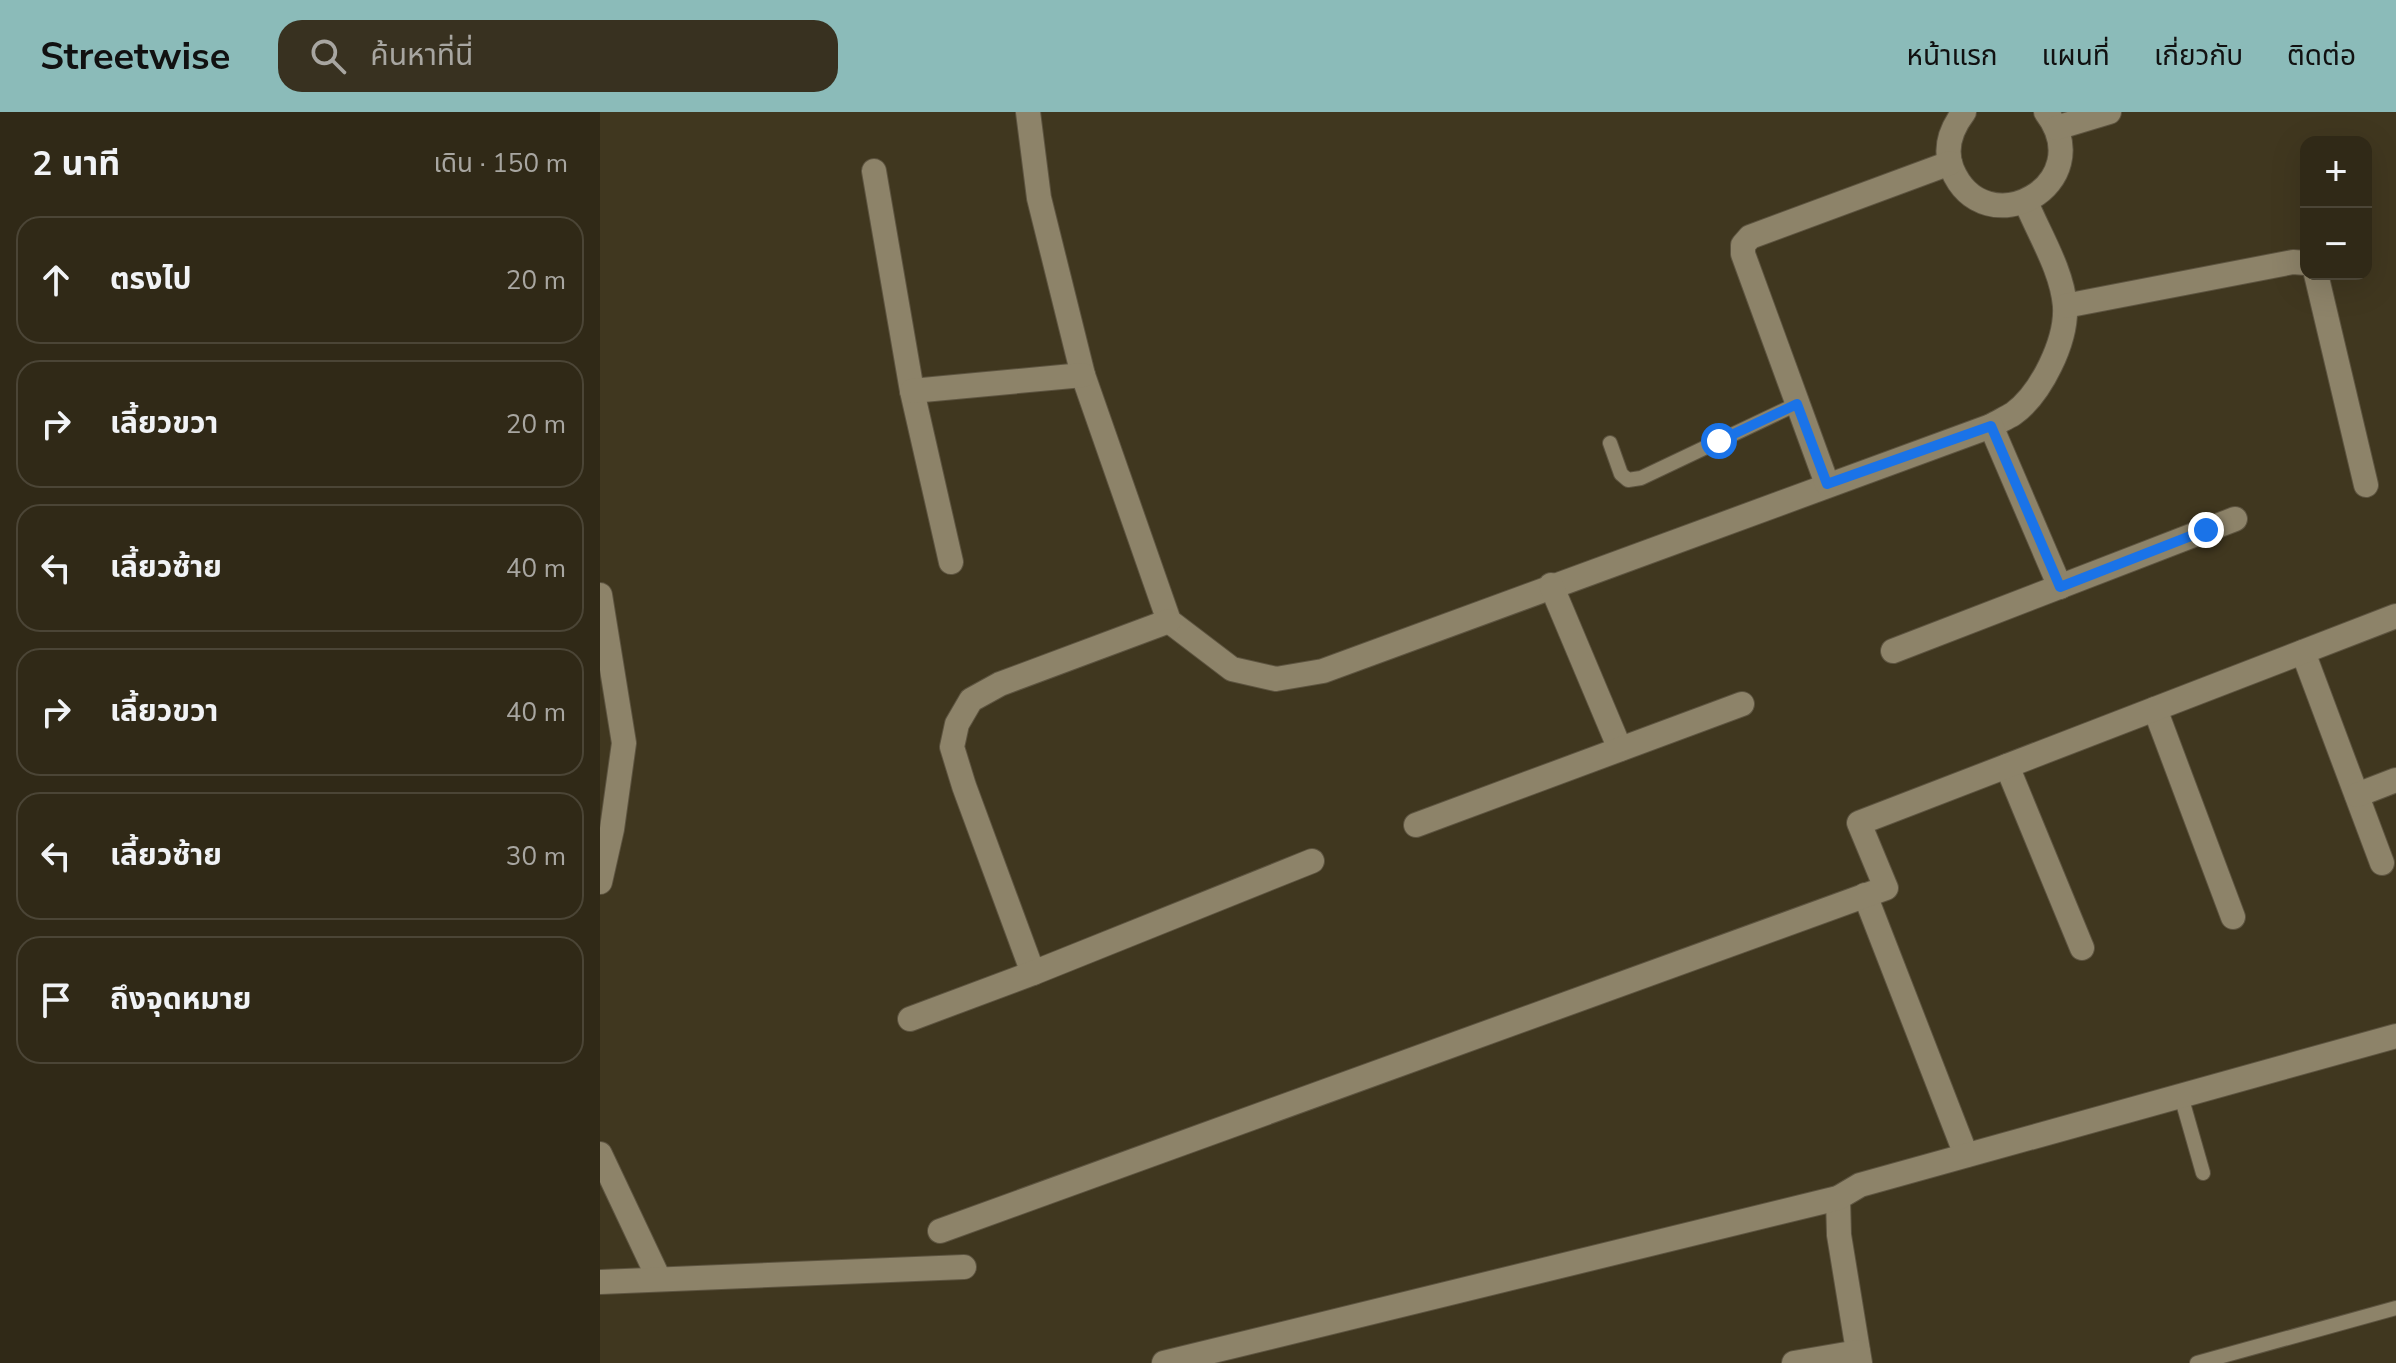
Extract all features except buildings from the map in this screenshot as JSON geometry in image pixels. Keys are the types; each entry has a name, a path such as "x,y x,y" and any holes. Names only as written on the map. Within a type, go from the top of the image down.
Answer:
{"street":[{"path":"1028,112 1039,198 1083,375 1169,621 1232,669 1276,679 1323,671 1991,426 2014,413 2030,397 2056,354 2065,306 2058,276 2026,202"},
{"path":"1964,112 1954,125 1949,144 1950,163 1957,181 1970,195 1988,204 2007,206 2026,202 2041,193 2053,179 2061,145 2051,120 2109,112"},
{"path":"1827,484 1743,254 1743,245 1750,237 1950,163"},
{"path":"874,171 912,391 951,562"},
{"path":"2065,306 2300,263"},
{"path":"2317,280 2366,485"},
{"path":"912,391 1083,375"},
{"path":"1991,426 2060,587"},
{"path":"1893,651 2235,519"},
{"path":"1551,585 1620,749"},
{"path":"600,595 605,660 624,743 606,829 600,882"},
{"path":"940,1231 1886,888 1859,823 2396,616"},
{"path":"1033,973 952,747 957,724 971,700 1000,684 1169,621"},
{"path":"2303,652 2382,863"},
{"path":"1416,825 1742,704"},
{"path":"2155,709 2233,917"},
{"path":"2007,766 2082,948"},
{"path":"2357,795 2396,780"},
{"path":"910,1019 1312,861"},
{"path":"1865,895 1966,1155"},
{"path":"1164,1363 1838,1198 1860,1185 2396,1036"},
{"path":"600,1154 659,1279"},
{"path":"1794,1363 1859,1358 1839,1235 1838,1198"},
{"path":"600,1282 964,1267"}],"lane":[{"path":"1610,443 1621,474 1628,480 1641,478 1797,404"},
{"path":"2181,1096 2203,1173"},
{"path":"2197,1363 2396,1308"}],"route":[{"path":"1719,441 1797,404 1827,484 1991,426 2060,587 2206,530"}]}
